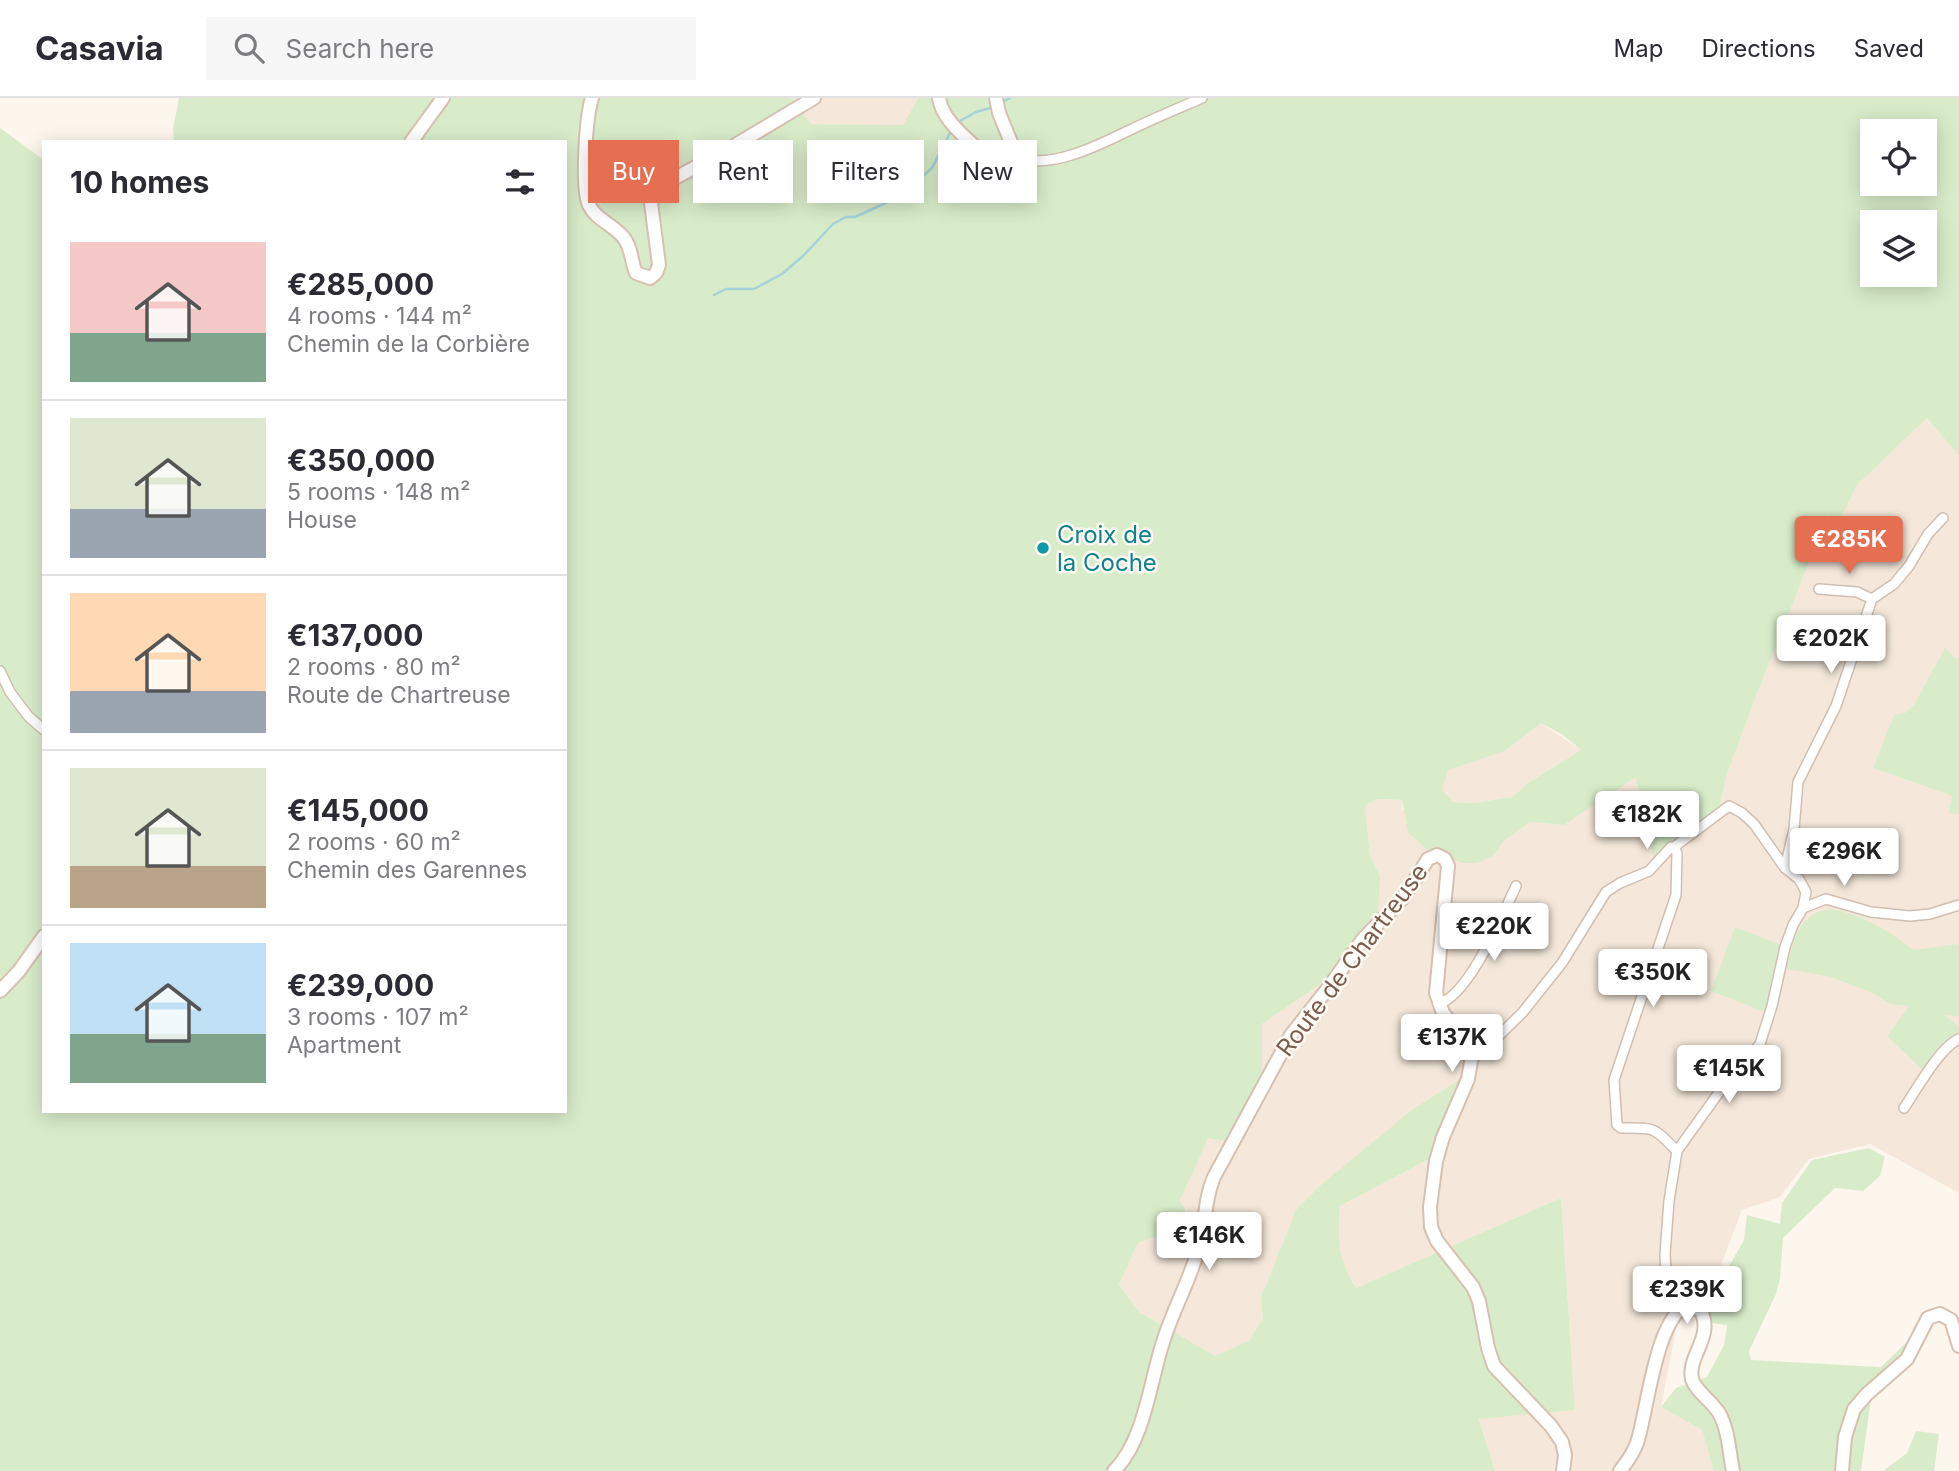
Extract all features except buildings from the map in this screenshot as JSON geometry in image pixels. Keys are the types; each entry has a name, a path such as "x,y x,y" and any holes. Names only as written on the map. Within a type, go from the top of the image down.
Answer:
{"street":[{"path":"412,140 443,98"},
{"path":"592,99 585,172 587,200 598,217 618,232 629,245 636,273 650,278 659,265 651,203 660,186 722,153 814,98"},
{"path":"939,98 946,116 969,140"},
{"path":"996,98 1010,140"},
{"path":"1037,160 1072,155 1107,142 1130,129 1202,98"},
{"path":"1785,868 1794,829 1798,782 1836,706 1872,598 1894,584 1928,534 1943,518"},
{"path":"1819,589 1857,592 1872,598"},
{"path":"0,671 19,705 42,728"},
{"path":"1472,1056 1482,1052 1523,1012 1562,963 1606,892 1649,870 1671,847 1729,806 1754,824 1785,868 1799,879 1806,892 1803,908 1785,947 1772,1006 1760,1044 1737,1074 1725,1084 1677,1150 1669,1201 1665,1254 1667,1292 1679,1310"},
{"path":"1674,847 1677,853 1676,895 1614,1080 1617,1125 1621,1128 1641,1126 1655,1129 1677,1150"},
{"name":"Route de Chartreuse","path":"1114,1471 1127,1456 1136,1436 1165,1336 1193,1268 1201,1238 1206,1200 1214,1177 1291,1035 1363,939 1403,898 1428,859 1437,855 1445,859 1448,866 1436,980 1438,1004"},
{"path":"1516,886 1475,968 1454,996 1438,1004 1466,1040 1472,1056 1468,1079 1443,1137 1436,1161 1430,1206 1431,1227 1437,1241 1474,1287 1494,1366 1551,1426 1562,1442 1566,1455 1563,1471"},
{"path":"1803,908 1826,899 1871,912 1910,916 1930,914 1959,905"},
{"path":"0,991 19,971 42,939"},
{"path":"1903,1108 1939,1055 1950,1043 1959,1039"},
{"path":"1620,1471 1636,1446 1654,1369 1670,1323 1685,1306 1693,1306 1703,1315 1705,1327 1692,1370 1693,1381 1718,1411 1724,1423 1733,1471"},
{"path":"1842,1471 1845,1437 1854,1409 1907,1359 1928,1318 1940,1314 1948,1317 1956,1329 1959,1346"}],"shaded area":[{"path":"792,98 918,98 903,125 811,124"},
{"path":"1927,418 1959,456 1959,658 1955,658 1945,649 1913,706 1905,713 1873,768 1952,796 1950,812 1959,814 1959,1193 1870,1144 1809,1159 1780,1197 1742,1210 1717,1275 1684,1286 1661,1407 1702,1430 1714,1471 1495,1471 1479,1418 1575,1410 1561,1198 1356,1288 1342,1263 1337,1238 1340,1206 1431,1158 1296,1210 1261,1297 1263,1318 1250,1341 1215,1357 1139,1312 1119,1284 1138,1243 1160,1235 1184,1241 1187,1211 1180,1201 1208,1137 1262,1073 1262,1024 1328,979 1380,876 1370,856 1365,806 1376,799 1402,800 1402,810 1494,855 1504,841 1530,822 1564,825 1637,776 1654,859 1719,809 1727,774 1828,513 1839,521 1857,485"},
{"path":"1541,723 1581,750 1528,783 1512,797 1474,803 1454,802 1442,790 1447,770 1505,751"}],"green space":[{"path":"179,98 792,98 811,124 903,125 918,98 1959,98 1959,456 1927,418 1857,485 1839,522 1828,514 1727,774 1719,809 1654,860 1636,777 1564,825 1530,822 1504,841 1494,855 1477,863 1463,863 1426,849 1408,832 1402,800 1376,799 1365,806 1370,856 1380,876 1378,913 1328,979 1262,1024 1262,1073 1225,1141 1208,1138 1180,1201 1188,1220 1184,1241 1160,1235 1138,1243 1119,1284 1139,1312 1215,1356 1249,1341 1263,1318 1261,1297 1296,1210 1322,1184 1413,1109 1464,1077 1431,1158 1340,1206 1339,1239 1345,1268 1356,1288 1561,1198 1575,1410 1479,1419 1495,1471 0,1471 0,128 42,159 42,1113 567,1113 567,140 174,140 173,129","holes":["1541,723 1563,735 1581,750 1528,783 1512,797 1474,803 1454,802 1442,790 1448,770 1505,751"]},
{"path":"1945,648 1955,658 1959,658 1959,814 1949,813 1952,796 1873,768 1894,715 1905,713 1913,706"},
{"path":"1832,909 1875,924 1913,950 1959,944 1959,1016 1945,1015 1959,1027 1959,1036 1947,1041 1925,1072 1887,1036 1909,1006 1891,1004 1872,993 1831,977 1786,969 1795,938 1804,922 1820,911"},
{"path":"1735,927 1783,946 1767,1013 1711,991"},
{"path":"1869,1148 1885,1157 1880,1176 1863,1191 1835,1188 1783,1238 1776,1294 1749,1351 1751,1360 1881,1367 1914,1335 1904,1354 1880,1377 1871,1398 1861,1471 1714,1471 1702,1430 1661,1407 1676,1388 1707,1377 1724,1345 1727,1325 1710,1323 1699,1303 1684,1299 1690,1292 1716,1289 1744,1240 1747,1215 1780,1224 1782,1203 1812,1160"},
{"path":"1916,1431 1939,1434 1934,1471 1883,1471 1907,1453"}],"waterway":[{"path":"1001,103 1010,98"},
{"path":"958,122 990,108"},
{"path":"714,295 726,289 754,289 782,274 833,224 846,217 855,217 906,191 932,168 951,131"}],"place":[{"name":"Croix de la Coche","path":"1043,548"}]}
